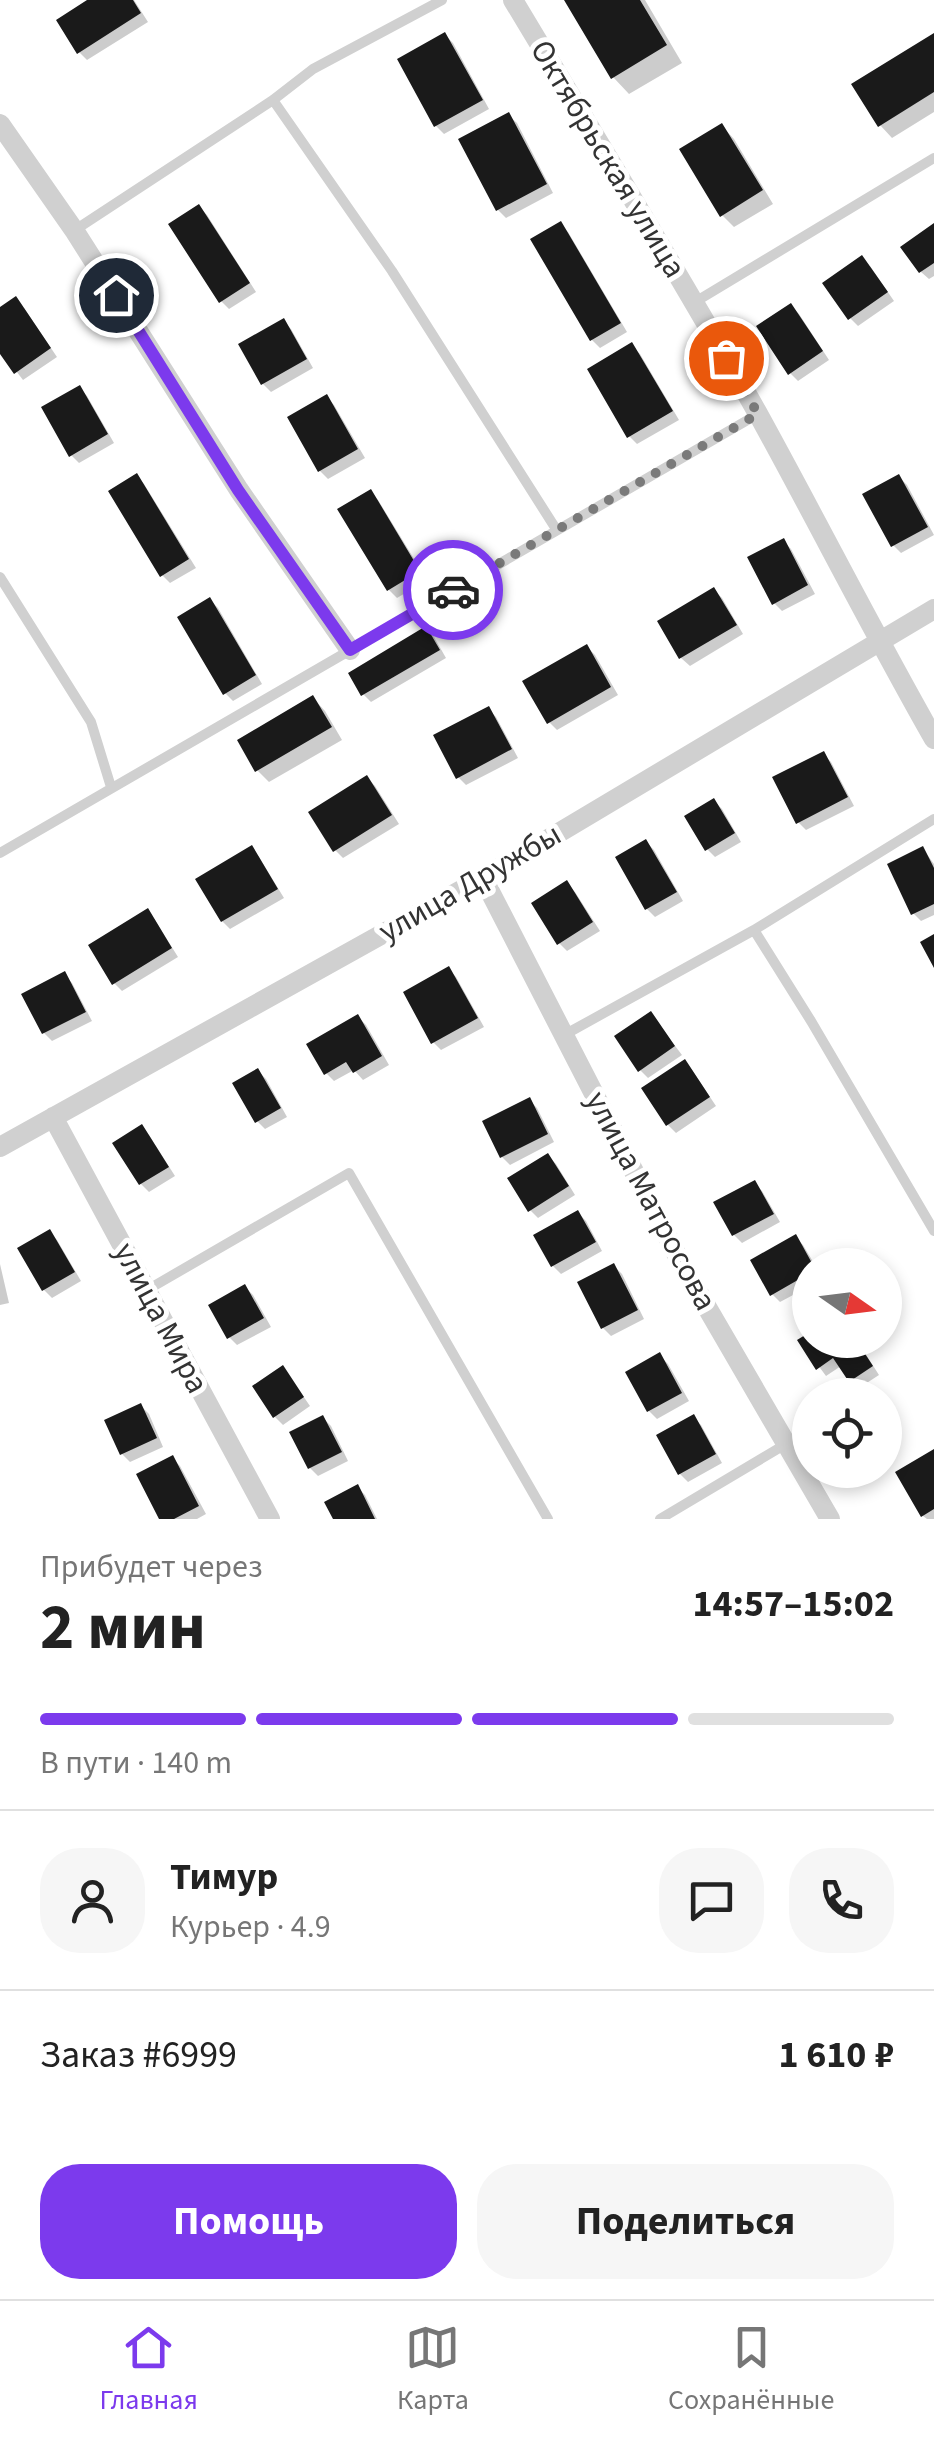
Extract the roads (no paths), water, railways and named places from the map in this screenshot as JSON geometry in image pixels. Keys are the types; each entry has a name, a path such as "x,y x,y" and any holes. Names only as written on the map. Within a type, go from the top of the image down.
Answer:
{"street":[{"name":"Октябрьская улица","path":"512,0 758,414 934,740"},
{"path":"0,124 74,230 238,490 350,650"},
{"name":"улица Дружбы","path":"0,1147 483,878 934,609"},
{"name":"улица Матросова","path":"483,878 680,1262 830,1519"},
{"name":"улица Мира","path":"53,1116 270,1519"}],"lane":[{"path":"74,230 273,100 313,69 442,0"},
{"path":"273,100 392,271 556,529"},
{"path":"694,302 934,158"},
{"path":"0,853 758,414"},
{"path":"0,577 91,722 111,787"},
{"path":"564,1035 754,930 934,819"},
{"path":"754,930 934,1231"},
{"path":"146,1290 349,1173 548,1519"},
{"path":"660,1519 786,1444"}]}
